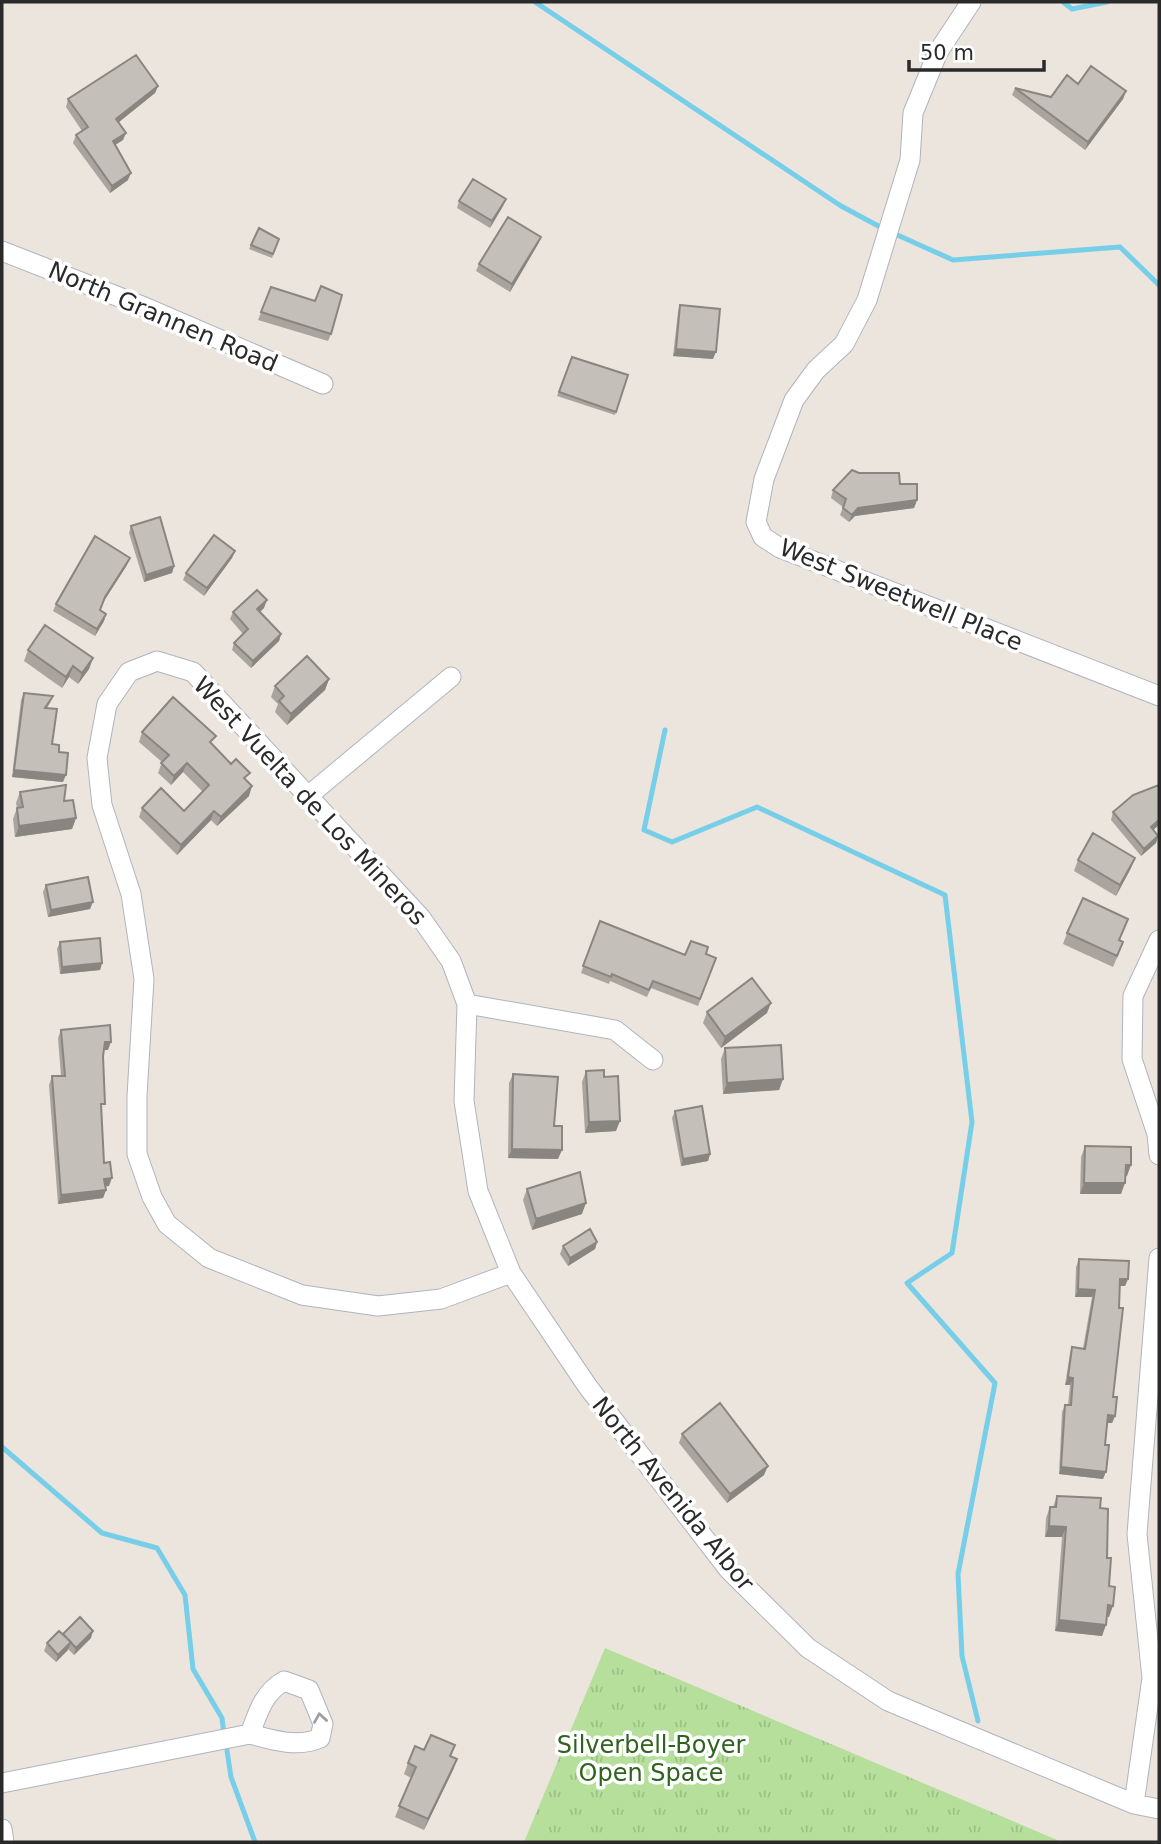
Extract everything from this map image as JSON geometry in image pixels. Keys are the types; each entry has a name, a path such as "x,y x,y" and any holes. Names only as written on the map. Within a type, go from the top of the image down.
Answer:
{"street":[{"name":"West Sweetwell Place","path":"971,2 938,52 913,113 910,160 867,300 844,344 816,370 794,400 764,479 756,522 763,537 780,548 1159,696"},
{"name":"North Grannen Road","path":"2,251 142,306 323,384"},
{"name":"West Vuelta de Los Mineros","path":"467,1004 451,961 421,918 192,672 158,661 129,672 107,704 97,758 102,805 131,894 144,979 137,1096 137,1154 152,1197 167,1224 209,1258 302,1295 378,1306 441,1299 511,1273"},
{"path":"308,796 451,677"},
{"path":"1159,940 1133,996 1132,1059 1157,1134 1159,1155"},
{"path":"467,1004 615,1030 653,1060"},
{"name":"North Avenida Albor","path":"467,1004 464,1101 478,1191 511,1273 588,1387 729,1570 808,1648 888,1701 1134,1804 1159,1809"},
{"path":"1134,1804 1152,1678 1137,1534 1159,1258"},
{"path":"2,1783 250,1734"},
{"path":"2,1829 4,1842"}],"green space":[{"name":"Silverbell-Boyer Open Space","path":"605,1648 1062,1842 524,1842"}],"building":[{"path":"136,55 158,86 116,119 126,133 113,141 131,173 112,186 76,135 88,127 68,99"},
{"path":"1091,66 1126,91 1088,142 1015,88 1051,97 1067,75 1078,84"},
{"path":"473,179 506,199 492,221 459,201"},
{"path":"508,217 541,237 512,284 479,264"},
{"path":"259,228 279,239 273,254 251,245"},
{"path":"321,286 342,295 331,334 261,312 271,287 315,301"},
{"path":"680,305 720,309 716,352 676,349"},
{"path":"572,357 628,375 616,412 559,392"},
{"path":"852,470 859,473 899,473 900,484 917,484 917,500 858,508 852,515 843,508 846,499 833,490"},
{"path":"160,517 174,566 146,575 131,526"},
{"path":"214,535 235,551 207,588 186,573"},
{"path":"95,536 130,558 105,597 100,610 106,614 97,629 56,604"},
{"path":"257,590 267,600 257,609 281,634 253,661 234,643 248,629 233,612"},
{"path":"45,625 93,658 82,673 73,666 66,677 28,650"},
{"path":"307,656 329,679 291,714 279,701 284,696 275,686"},
{"path":"24,693 53,696 45,708 57,709 52,744 59,745 59,752 68,753 66,775 14,770"},
{"path":"173,697 216,736 210,742 231,764 236,759 250,773 244,778 252,786 221,817 214,811 181,845 142,808 161,788 184,811 209,785 187,763 174,776 161,763 169,755 142,732"},
{"path":"66,785 64,801 73,800 76,818 19,826 17,808 23,807 20,792"},
{"path":"1159,785 1159,820 1151,827 1158,836 1144,849 1113,812 1133,795"},
{"path":"1093,833 1135,858 1120,885 1078,860"},
{"path":"88,877 93,902 51,910 46,885"},
{"path":"1083,898 1128,919 1119,940 1123,942 1117,956 1067,933"},
{"path":"600,921 685,955 691,941 708,947 706,954 716,958 700,999 653,981 649,990 612,974 611,977 583,966"},
{"path":"100,938 102,963 62,967 60,942"},
{"path":"752,978 771,1003 725,1037 707,1012"},
{"path":"110,1025 111,1042 105,1042 103,1056 105,1104 101,1104 104,1163 110,1162 112,1178 104,1179 106,1190 61,1195 52,1076 65,1076 61,1030"},
{"path":"781,1045 783,1079 727,1083 725,1048"},
{"path":"604,1070 604,1077 618,1076 620,1121 589,1122 586,1071"},
{"path":"513,1074 558,1077 554,1126 562,1126 562,1150 512,1149"},
{"path":"702,1106 710,1154 683,1159 675,1111"},
{"path":"1085,1146 1131,1147 1131,1165 1126,1165 1125,1183 1084,1183"},
{"path":"580,1172 586,1203 536,1219 527,1189"},
{"path":"590,1229 597,1242 570,1258 563,1246"},
{"path":"1079,1259 1129,1261 1128,1279 1120,1279 1119,1308 1123,1308 1113,1397 1117,1397 1115,1416 1108,1415 1106,1472 1061,1467 1065,1405 1071,1405 1073,1378 1068,1377 1072,1347 1085,1349 1095,1290 1078,1289"},
{"path":"720,1403 768,1466 730,1494 682,1434"},
{"path":"1057,1496 1101,1498 1100,1508 1108,1509 1107,1558 1111,1558 1109,1586 1115,1587 1113,1606 1108,1605 1106,1625 1059,1620 1066,1527 1049,1526 1050,1507 1056,1507"},
{"path":"80,1617 93,1631 76,1648 63,1634"},
{"path":"59,1631 71,1642 58,1655 47,1643"},
{"path":"431,1735 455,1745 450,1756 457,1759 428,1819 399,1806 416,1767 408,1763 415,1746 424,1750"}],"waterway":[{"path":"535,2 841,206 884,229"},
{"path":"1063,2 1072,9 1107,2"},
{"path":"893,233 953,260 1120,247 1159,285"},
{"path":"665,730 644,830 672,842 757,807 945,895 972,1122 952,1253 907,1283 995,1383 958,1574 962,1656 978,1721"},
{"path":"2,1447 102,1533 157,1548 185,1595 193,1669 222,1718 224,1735"},
{"path":"226,1744 231,1777 255,1842"}]}
